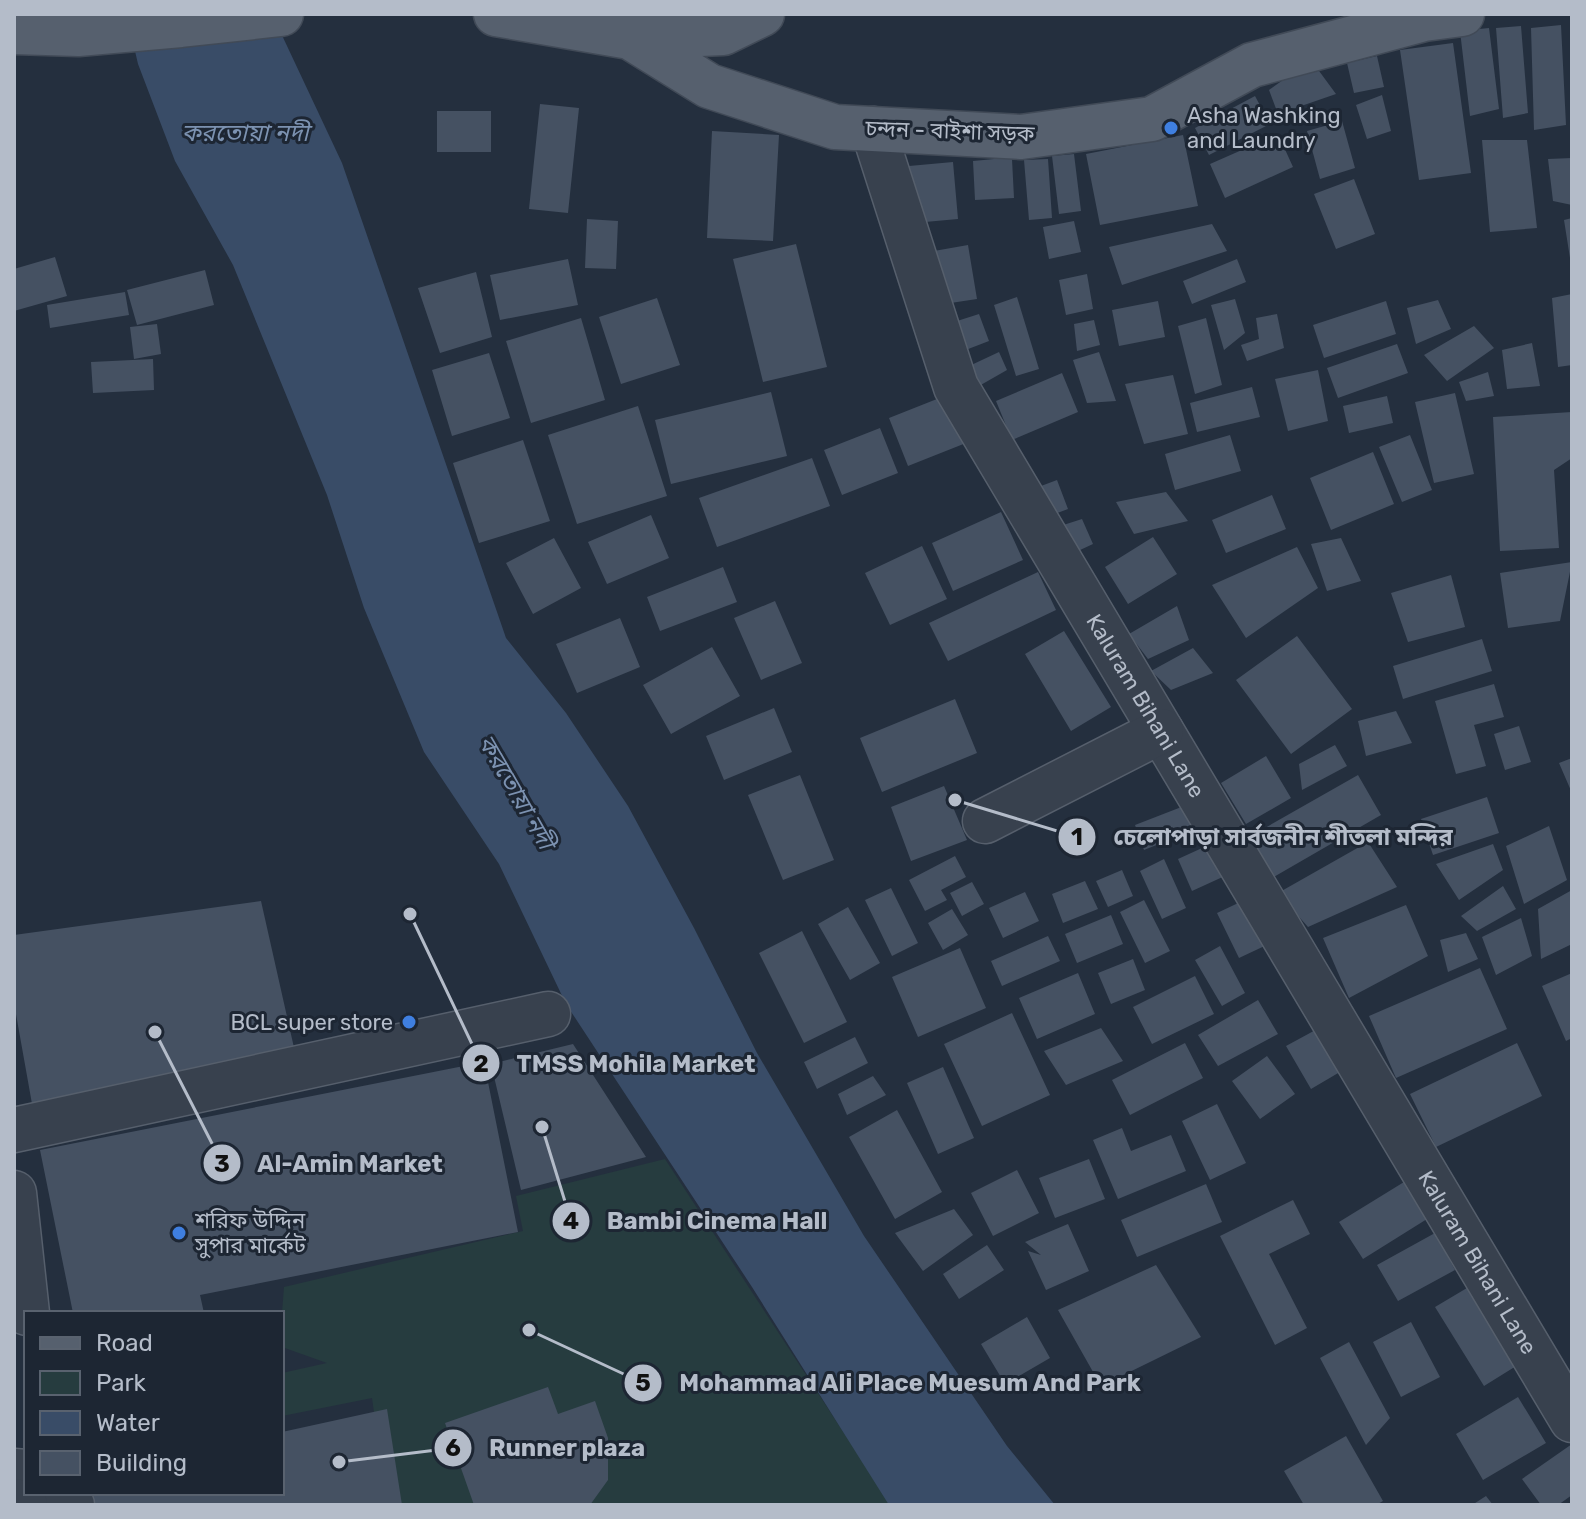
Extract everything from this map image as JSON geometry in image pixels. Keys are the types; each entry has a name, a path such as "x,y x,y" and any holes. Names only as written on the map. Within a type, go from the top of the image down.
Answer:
{"main road":[{"path":"14,32 78,34 281,14"},
{"path":"496,14 630,37 723,33 762,14"},
{"name":"চন্দন - বাইশা সড়ক","path":"630,37 709,86 835,127 1021,137 1152,119 1252,65 1424,19 1462,14"}],"street":[{"name":"Kaluram Bihani Lane","path":"873,129 956,387 1572,1420"},
{"path":"985,821 1161,731"},
{"path":"14,1130 548,1014"},
{"path":"14,1193 27,1311"},
{"path":"14,1501 25,1505"}],"green space":[{"path":"665,1159 891,1505 387,1505 372,1398 284,1416 284,1373 327,1363 284,1348 284,1287 523,1231 516,1196"}],"water":[{"name":"করতোয়া নদী","path":"272,14 342,163 506,638 566,713 628,806 757,1053 864,1236 1007,1446 1055,1505 889,1505 752,1287 566,1004 499,864 424,752 364,608 327,495 233,265 175,161 138,64 132,38"}],"building":[{"path":"1561,25 1566,125 1534,130 1531,28"},
{"path":"1521,26 1528,113 1503,118 1496,28"},
{"path":"1489,28 1499,109 1470,116 1460,31"},
{"path":"1453,43 1471,173 1419,180 1400,50"},
{"path":"1377,56 1384,87 1354,93 1347,63"},
{"path":"1311,60 1336,94 1278,114 1269,90"},
{"path":"1382,95 1391,131 1367,139 1356,105"},
{"path":"1255,96 1270,124 1209,155 1195,128"},
{"path":"540,104 579,108 568,213 529,209"},
{"path":"437,111 491,111 491,152 437,152"},
{"path":"1342,121 1355,168 1320,179 1307,131"},
{"path":"712,131 779,135 773,241 707,238"},
{"path":"1278,134 1293,167 1225,198 1210,164"},
{"path":"1183,135 1198,206 1100,225 1086,154"},
{"path":"1482,140 1527,140 1537,228 1490,232"},
{"path":"1074,154 1081,211 1059,214 1052,156"},
{"path":"1572,158 1572,205 1553,201 1548,159"},
{"path":"1012,159 1014,198 975,200 973,161"},
{"path":"1048,159 1052,218 1029,220 1024,160"},
{"path":"953,162 958,219 914,223 909,166"},
{"path":"1354,179 1375,234 1336,249 1314,194"},
{"path":"1572,218 1572,258 1570,258 1564,220"},
{"path":"587,219 618,221 616,269 585,268"},
{"path":"1074,221 1081,252 1049,259 1043,227"},
{"path":"1212,224 1227,251 1122,285 1109,247"},
{"path":"796,244 827,367 763,382 733,259"},
{"path":"968,245 977,299 944,304 934,251"},
{"path":"55,257 67,296 14,311 14,269"},
{"path":"568,259 578,305 500,320 490,275"},
{"path":"1237,259 1246,282 1192,304 1183,281"},
{"path":"205,270 214,305 137,325 127,290"},
{"path":"476,272 492,337 440,353 418,288"},
{"path":"1087,274 1093,309 1066,315 1059,280"},
{"path":"125,292 129,315 50,328 47,305"},
{"path":"1572,294 1572,365 1558,367 1552,298"},
{"path":"1017,297 1039,369 1016,376 994,305"},
{"path":"657,298 680,365 621,384 599,317"},
{"path":"1235,299 1245,333 1224,350 1211,305"},
{"path":"1438,300 1451,329 1416,344 1407,308"},
{"path":"1158,301 1165,337 1119,346 1112,310"},
{"path":"1386,301 1396,334 1324,358 1313,325"},
{"path":"979,314 989,341 963,351 954,322"},
{"path":"1277,314 1284,348 1247,361 1241,345 1259,339 1256,318"},
{"path":"581,318 605,400 531,423 506,341"},
{"path":"1206,318 1222,385 1195,394 1178,326"},
{"path":"1094,320 1100,345 1077,351 1074,324"},
{"path":"157,324 161,354 134,359 130,327"},
{"path":"1474,326 1494,348 1447,381 1424,355"},
{"path":"1532,343 1540,386 1507,389 1502,350"},
{"path":"1397,344 1408,373 1338,398 1327,368"},
{"path":"999,352 1007,370 979,386 967,367"},
{"path":"1099,352 1116,401 1087,403 1073,360"},
{"path":"489,353 510,418 452,436 432,370"},
{"path":"153,359 154,390 93,393 91,362"},
{"path":"1318,370 1328,421 1288,431 1275,379"},
{"path":"1488,372 1494,396 1466,401 1459,382"},
{"path":"1062,373 1078,412 1012,440 996,401"},
{"path":"1173,375 1188,434 1144,444 1125,384"},
{"path":"1252,387 1260,417 1197,432 1190,403"},
{"path":"771,392 787,456 671,484 655,420"},
{"path":"1455,393 1474,474 1434,483 1415,402"},
{"path":"947,395 966,443 908,466 889,418"},
{"path":"1387,396 1393,423 1349,433 1343,406"},
{"path":"638,406 667,496 577,524 548,435"},
{"path":"1572,412 1572,458 1554,470 1559,548 1500,551 1493,417"},
{"path":"880,428 898,473 842,495 824,450"},
{"path":"1230,435 1241,471 1175,490 1165,454"},
{"path":"1410,435 1432,490 1402,502 1379,447"},
{"path":"523,440 550,521 479,543 453,463"},
{"path":"1373,452 1394,504 1331,530 1310,478"},
{"path":"812,458 830,506 717,547 699,498"},
{"path":"1057,480 1068,509 1044,518 1033,489"},
{"path":"1166,492 1188,521 1134,534 1116,502"},
{"path":"1272,495 1286,529 1226,553 1212,520"},
{"path":"1001,512 1023,560 953,591 932,543"},
{"path":"651,515 669,558 607,584 588,542"},
{"path":"1082,519 1093,544 1065,557 1054,528"},
{"path":"1153,537 1177,574 1128,604 1105,567"},
{"path":"554,538 581,588 533,614 506,563"},
{"path":"1341,538 1361,581 1327,591 1311,544"},
{"path":"922,546 947,599 890,625 865,573"},
{"path":"1297,547 1318,588 1246,638 1212,585"},
{"path":"1572,562 1560,621 1508,628 1500,573"},
{"path":"723,567 737,602 660,631 647,597"},
{"path":"1038,572 1056,610 948,661 929,623"},
{"path":"1451,575 1465,627 1408,642 1391,593"},
{"path":"775,601 802,663 761,680 734,618"},
{"path":"1177,606 1189,640 1148,659 1129,634"},
{"path":"620,618 640,667 577,693 556,644"},
{"path":"1064,631 1111,707 1071,731 1025,654"},
{"path":"1297,636 1352,709 1291,754 1236,680"},
{"path":"1482,639 1492,671 1403,699 1393,666"},
{"path":"712,647 740,696 671,734 643,685"},
{"path":"1193,648 1213,673 1171,690 1151,671"},
{"path":"1494,684 1504,717 1474,725 1486,766 1456,774 1435,701"},
{"path":"955,699 977,753 882,792 860,738"},
{"path":"774,708 792,752 724,780 706,736"},
{"path":"1396,711 1412,743 1366,756 1358,721"},
{"path":"1519,726 1531,762 1505,770 1494,734"},
{"path":"1335,745 1347,766 1302,790 1299,764"},
{"path":"1266,756 1291,798 1246,824 1221,783"},
{"path":"1572,758 1572,793 1559,763"},
{"path":"800,775 834,860 783,880 748,795"},
{"path":"1358,775 1381,815 1272,878 1249,837"},
{"path":"944,786 967,840 911,861 891,807"},
{"path":"1487,797 1499,833 1433,855 1421,819"},
{"path":"1184,806 1194,830 1144,850 1135,825"},
{"path":"1549,826 1567,880 1524,904 1506,846"},
{"path":"1368,842 1397,887 1308,927 1278,893"},
{"path":"1213,843 1227,875 1192,891 1178,859"},
{"path":"1493,844 1503,870 1459,900 1436,864"},
{"path":"955,856 966,877 941,890 947,900 925,911 909,880"},
{"path":"1164,859 1186,908 1162,919 1140,871"},
{"path":"1122,870 1133,896 1108,907 1096,881"},
{"path":"1085,881 1098,909 1063,923 1052,894"},
{"path":"972,882 984,904 962,916 950,893"},
{"path":"1503,886 1516,909 1477,931 1461,916"},
{"path":"891,888 918,943 892,956 865,900"},
{"path":"1572,890 1572,944 1541,959 1538,909"},
{"path":"1025,892 1039,921 1003,938 989,908"},
{"path":"1251,897 1273,942 1239,958 1217,913"},
{"path":"1144,900 1170,951 1145,963 1120,912"},
{"path":"261,901 297,1061 34,1115 14,1003 14,935"},
{"path":"1406,905 1428,956 1349,998 1323,938"},
{"path":"848,907 880,963 850,980 818,924"},
{"path":"952,909 968,935 943,950 928,923"},
{"path":"1111,915 1123,944 1077,963 1065,934"},
{"path":"1521,918 1532,956 1496,975 1482,937"},
{"path":"802,931 847,1022 804,1043 759,953"},
{"path":"1466,933 1478,959 1448,972 1440,940"},
{"path":"1048,936 1060,961 1002,986 991,961"},
{"path":"1220,946 1245,993 1222,1006 1195,960"},
{"path":"960,948 986,1008 918,1037 892,977"},
{"path":"1133,959 1145,990 1111,1004 1098,973"},
{"path":"1480,968 1507,1029 1396,1078 1369,1016"},
{"path":"1078,973 1095,1014 1037,1039 1019,998"},
{"path":"1572,973 1572,1038 1566,1041 1542,986"},
{"path":"1195,976 1214,1014 1152,1044 1133,1007"},
{"path":"1258,1000 1278,1034 1218,1066 1198,1035"},
{"path":"1012,1013 1050,1095 982,1126 944,1044"},
{"path":"1321,1027 1345,1069 1311,1089 1286,1046"},
{"path":"1101,1028 1123,1061 1066,1085 1044,1051"},
{"path":"855,1037 868,1063 817,1089 804,1062"},
{"path":"1185,1043 1203,1078 1130,1115 1112,1080"},
{"path":"1517,1043 1542,1096 1436,1147 1410,1094"},
{"path":"573,1044 646,1157 521,1190 491,1064"},
{"path":"1267,1056 1295,1094 1260,1119 1232,1081"},
{"path":"484,1062 518,1232 200,1295 204,1311 73,1311 40,1150"},
{"path":"943,1067 974,1138 938,1154 907,1083"},
{"path":"873,1076 886,1095 847,1115 838,1094"},
{"path":"1217,1104 1246,1163 1210,1180 1182,1121"},
{"path":"897,1110 942,1192 895,1219 849,1137"},
{"path":"1122,1128 1131,1151 1171,1135 1186,1171 1118,1199 1093,1140"},
{"path":"1089,1159 1105,1199 1055,1218 1039,1178"},
{"path":"1017,1170 1039,1213 993,1236 971,1193"},
{"path":"1404,1182 1427,1219 1363,1259 1339,1222"},
{"path":"1206,1184 1222,1222 1137,1257 1121,1220"},
{"path":"1293,1200 1310,1234 1269,1254 1307,1328 1275,1345 1220,1236"},
{"path":"954,1209 973,1235 923,1271 895,1233"},
{"path":"1068,1224 1089,1271 1046,1290 1028,1251 1041,1255 1025,1242"},
{"path":"1435,1233 1455,1270 1398,1301 1377,1265"},
{"path":"987,1245 1004,1270 959,1299 943,1274"},
{"path":"1156,1265 1201,1337 1101,1386 1058,1310"},
{"path":"1472,1285 1521,1363 1484,1386 1435,1307"},
{"path":"1027,1317 1050,1358 1005,1384 981,1344"},
{"path":"1411,1322 1440,1377 1401,1397 1373,1342"},
{"path":"1349,1342 1390,1418 1366,1445 1320,1358"},
{"path":"548,1387 558,1414 595,1401 608,1438 608,1480 590,1505 474,1505 445,1423"},
{"path":"1518,1397 1546,1443 1483,1480 1456,1434"},
{"path":"387,1409 402,1505 90,1505 88,1495 284,1495 284,1432"},
{"path":"1346,1436 1383,1501 1376,1505 1304,1505 1284,1471"},
{"path":"1572,1444 1572,1495 1558,1505 1541,1505 1522,1479"},
{"path":"1486,1496 1493,1505 1472,1505"}],"place":[{"name":"Asha Washking and Laundry","path":"1171,128"},
{"name":"চেলোপাড়া সার্বজনীন শীতলা মন্দির","path":"955,800"},
{"name":"TMSS Mohila Market","path":"410,914"},
{"name":"BCL super store","path":"409,1022"},
{"name":"Al-Amin Market","path":"155,1032"},
{"name":"Bambi Cinema Hall","path":"542,1127"},
{"name":"শরিফ উদ্দিন সুপার মার্কেট","path":"179,1233"},
{"name":"Mohammad Ali Place Muesum And Park","path":"529,1330"},
{"name":"Runner plaza","path":"339,1462"}]}
